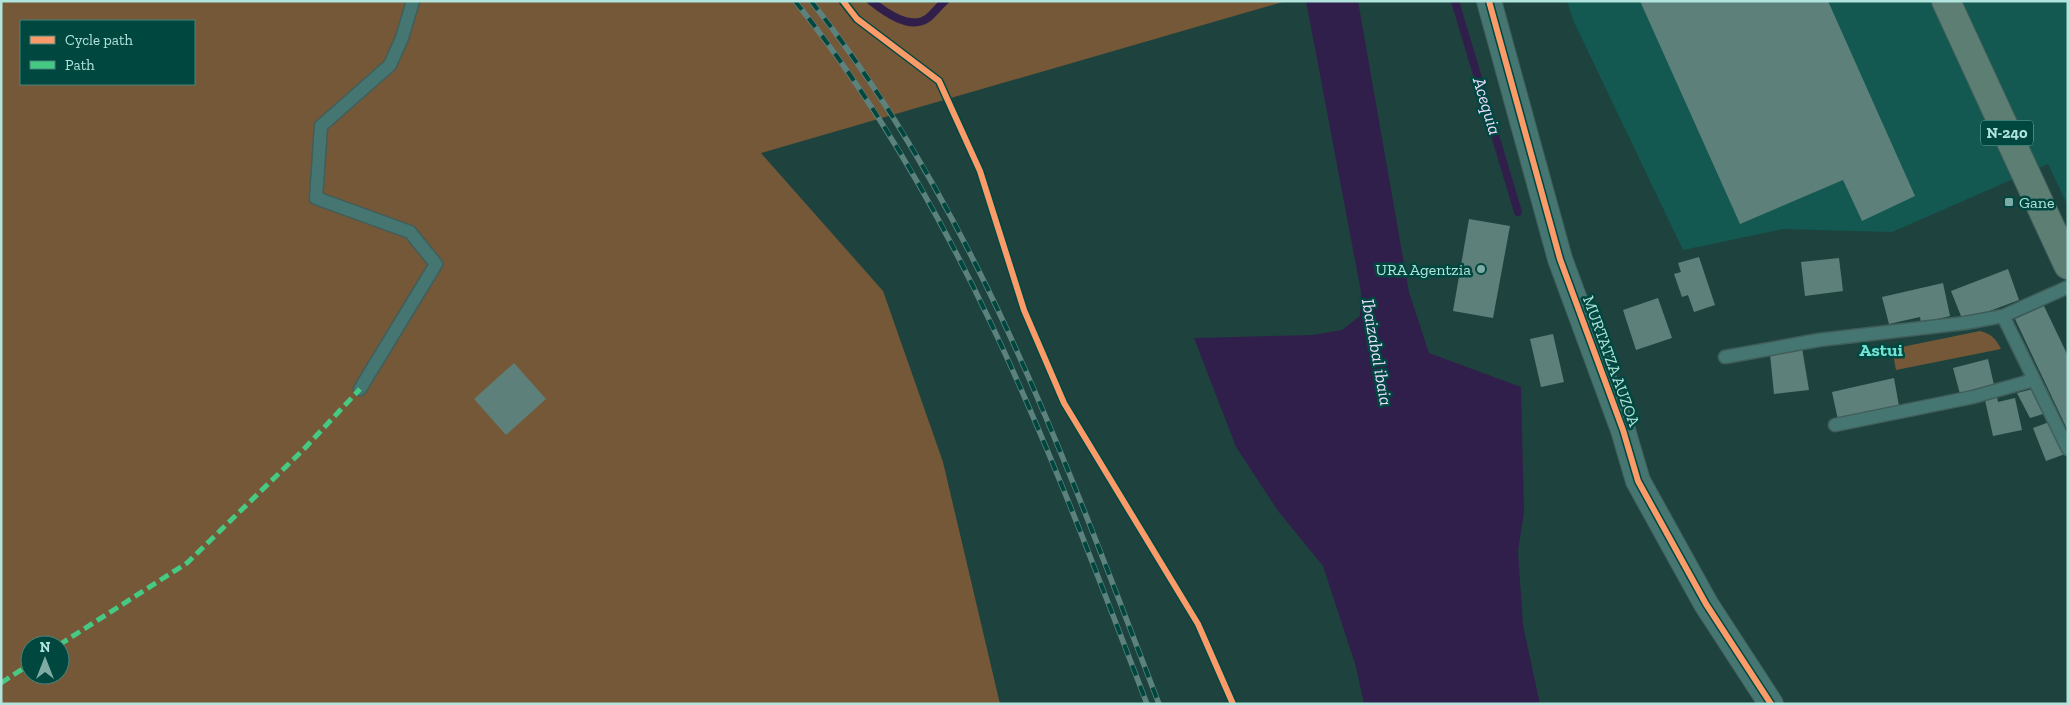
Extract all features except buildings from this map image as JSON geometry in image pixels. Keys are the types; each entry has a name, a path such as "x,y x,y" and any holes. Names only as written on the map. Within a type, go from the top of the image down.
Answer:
{"highway":[{"name":"N-240","path":"1946,1 2068,265"}],"street":[{"name":"MURTATZA AUZOA","path":"1488,1 1560,259 1623,430 1638,481 1706,604 1771,704"}],"lane":[{"path":"360,389 436,264 410,232 316,198 321,126 390,65 402,38 413,1"},
{"path":"1725,357 1819,340 1965,323 2003,316 2068,287"},
{"path":"2003,316 2068,449"},
{"path":"1835,425 1976,396 2034,380"}],"shaded area":[{"path":"1,1 1286,1 761,153 883,291 943,462 1000,704 1,704"},
{"path":"1567,1 2068,1 2068,206 2048,164 1892,232 1783,229 1683,250 1574,22"},
{"path":"1980,331 1993,337 2001,349 1896,370 1892,349"}],"water":[{"name":"Ibaizabal ibaia","path":"1306,1 1358,1 1409,292 1429,353 1521,387 1524,513 1518,551 1523,625 1540,704 1364,704 1356,667 1323,566 1278,511 1236,447 1194,338 1313,335 1342,330 1360,316 1361,292"}],"waterway":[{"path":"871,1 890,15 913,22 928,18 945,1"},
{"name":"Acequia","path":"1455,1 1518,212"}],"railway":[{"path":"795,1 854,81 907,164 955,250 998,338 1038,428 1076,520 1147,704"},
{"path":"811,1 869,81 921,164 968,250 1011,339 1051,429 1159,704"}],"marked path":[{"path":"70,638 187,563 304,449 360,389"},
{"path":"1,683 20,671"}],"cycle path":[{"path":"843,1 857,19 939,81 980,171 1024,310 1064,403 1198,624 1233,704"},
{"path":"1489,1 1560,259 1623,430 1638,481 1706,604 1771,704"}],"place":[{"name":"Gane","path":"2009,202"},
{"name":"URA Agentzia","path":"1481,269"}],"district":[{"name":"Astui","path":"1881,350"}]}
